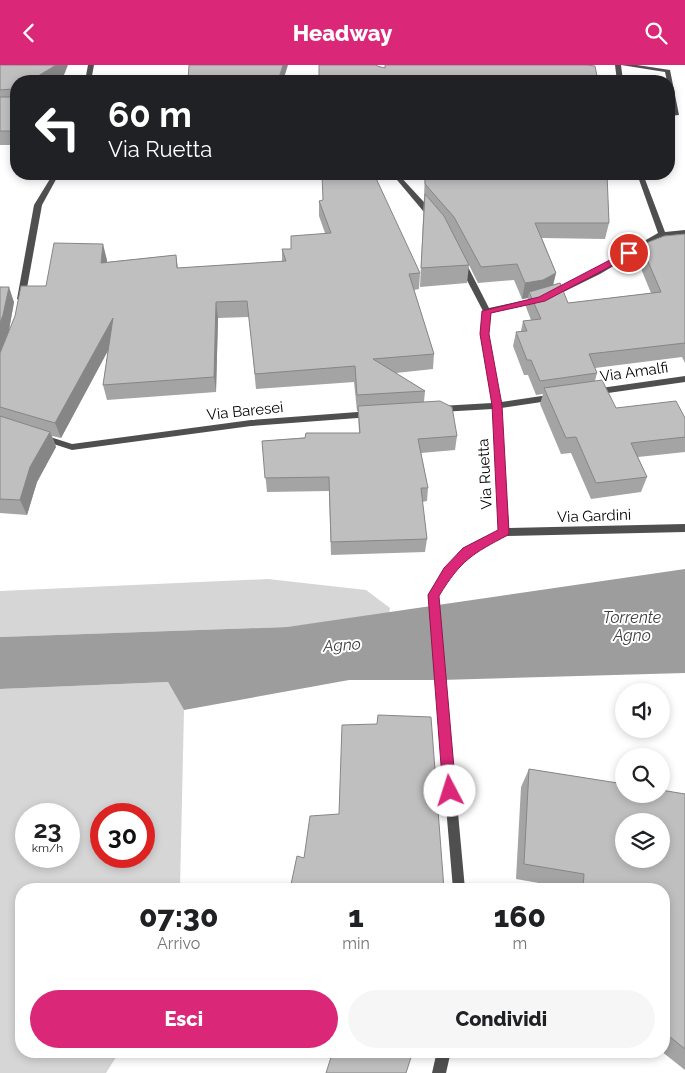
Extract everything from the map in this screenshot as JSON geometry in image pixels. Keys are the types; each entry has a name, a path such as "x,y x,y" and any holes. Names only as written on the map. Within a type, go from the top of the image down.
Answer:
{"street":[{"path":"624,65 668,71 669,75"},
{"path":"19,312 38,205 53,180"},
{"path":"401,180 440,225"},
{"path":"642,180 662,234"},
{"path":"460,259 487,311 542,299 596,272 662,234 685,232"},
{"name":"Via Ruetta","path":"487,311 484,334 497,405 504,532"},
{"name":"Via Amalfi","path":"582,393 685,379"},
{"path":"428,410 497,405 563,396"},
{"name":"Via Baresei","path":"27,433 72,447 251,423 379,414"},
{"name":"Via Gardini","path":"504,532 685,528"},
{"path":"458,883 433,595 448,572 467,551 504,532"},
{"path":"439,1073 442,1058"}],"shaded area":[{"path":"268,579 366,590 390,608 389,614 287,627 0,637 0,591"},
{"path":"168,682 184,710 180,883 15,883 15,1058 116,1058 106,1073 0,1073 0,689"}],"water":[{"path":"685,569 685,673 441,680 349,680 184,710 168,682 0,689 0,637 287,627"}],"building":[{"path":"0,65 56,65 40,75 10,75 10,89 0,90"},
{"path":"189,65 283,65 280,75 188,75"},
{"path":"319,65 377,65 385,68 385,65 587,65 595,66 597,75 319,75"},
{"path":"0,97 10,97 10,131 0,131"},
{"path":"322,180 377,180 420,273 409,274 434,354 373,359 425,391 357,395 355,366 255,374 247,301 216,302 214,377 103,385 113,318 55,423 0,407 0,353 15,316 21,286 46,286 54,243 103,244 101,263 176,255 177,268 286,261 282,249 291,249 291,236 331,233 319,201 323,200"},
{"path":"425,180 607,180 609,223 535,223 556,273 543,280 525,283 517,264 481,267 454,217 425,184"},
{"path":"425,194 444,216 469,265 421,268"},
{"path":"685,234 685,343 589,354 597,373 540,381 531,360 527,360 516,332 527,331 523,321 541,319 529,292 560,283 568,303 661,292 641,245 664,236"},
{"path":"0,287 9,287 0,323"},
{"path":"602,380 616,408 676,401 685,418 685,437 631,443 647,477 596,483 576,437 566,438 544,388"},
{"path":"440,401 452,407 457,436 418,439 428,488 421,488 427,539 331,542 329,477 265,478 262,441 305,438 306,433 360,433 358,406"},
{"path":"0,416 50,432 30,467 20,500 0,499"},
{"path":"378,715 431,717 444,883 291,883 297,856 304,858 310,816 339,814 342,725 377,724"},
{"path":"529,769 615,783 615,803 670,803 670,792 685,794 685,1049 670,1037 670,883 583,883 584,874 524,864"},
{"path":"331,1058 411,1058 406,1073 326,1073"}],"route":[{"path":"450,791 433,595 448,572 467,551 504,532 502,457 497,405 484,334 487,311 542,299 629,253"}],"water label":[{"name":"Torrente Agno","path":"632,626"},
{"name":"Agno","path":"342,645"}]}
